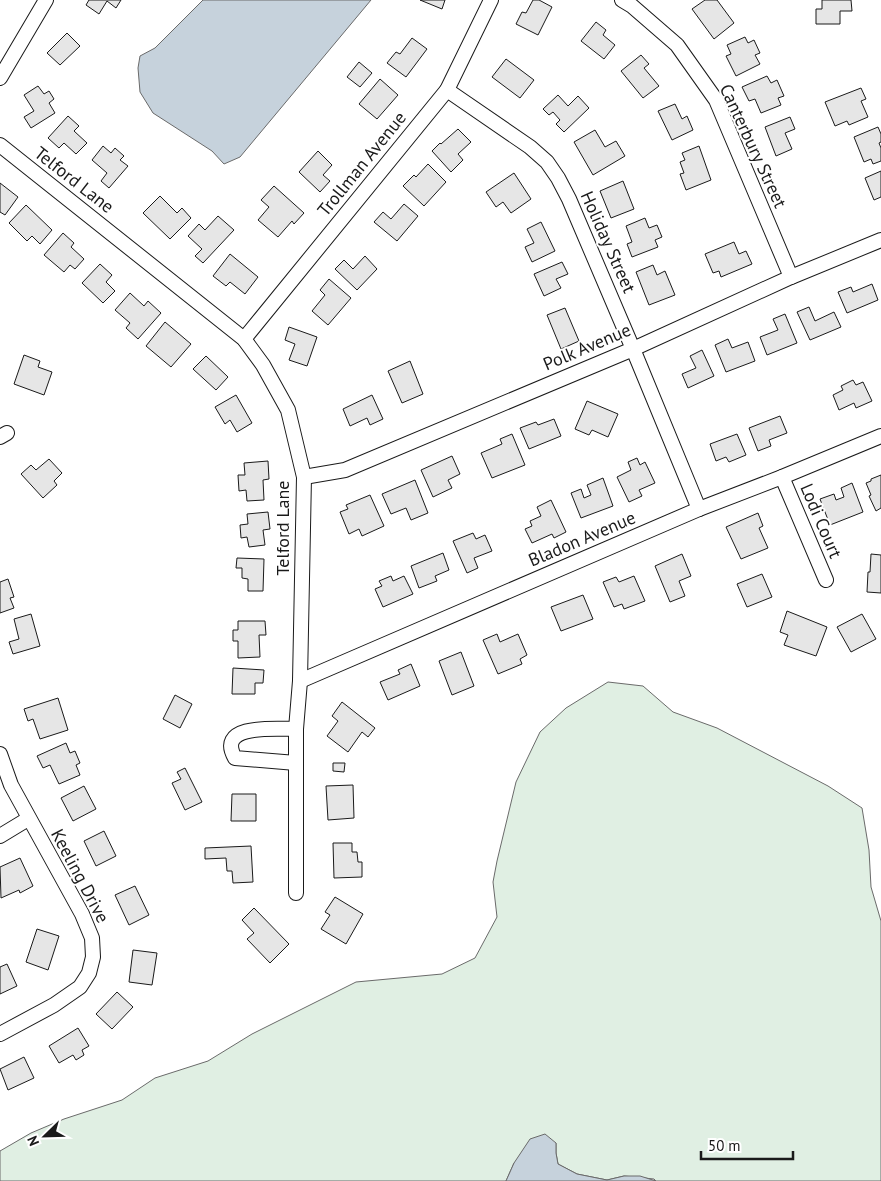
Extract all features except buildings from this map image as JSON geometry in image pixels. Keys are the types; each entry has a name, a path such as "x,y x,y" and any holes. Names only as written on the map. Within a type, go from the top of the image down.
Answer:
{"street":[{"path":"0,78 46,0"},
{"name":"Trollman Avenue","path":"244,338 447,90 491,0"},
{"name":"Canterbury Street","path":"622,0 632,6 677,46 716,100 791,278"},
{"name":"Holiday Street","path":"447,90 530,147 547,162 558,178 569,199 633,349 699,509"},
{"name":"Telford Lane","path":"0,145 244,338 263,365 288,410 304,477 300,681 296,729 296,893"},
{"name":"Polk Avenue","path":"304,477 345,470 633,349 881,240"},
{"name":"Bladon Avenue","path":"300,681 699,509 881,436"},
{"name":"Lodi Court","path":"782,477 826,580"},
{"path":"296,729 246,730 238,733 232,739 231,745 235,758 296,763"},
{"name":"Keeling Drive","path":"0,754 10,785 82,914 92,938 93,957 89,973 80,987 54,1005 0,1034"},
{"path":"0,836 28,818"}],"green space":[{"path":"608,682 643,686 673,712 717,728 828,786 862,808 869,850 871,887 881,921 881,1181 656,1181 654,1179 624,1176 607,1180 577,1174 558,1164 556,1143 514,1163 506,1181 0,1181 0,1151 31,1133 64,1119 122,1100 155,1078 208,1061 252,1034 356,982 442,974 475,958 497,917 493,882 497,861 516,782 540,732 566,708"}],"shaded area":[{"path":"203,0 371,0 240,157 224,164 212,151 153,113 140,92 138,68 140,56 155,48"},
{"path":"545,1134 556,1143 558,1164 577,1174 607,1180 624,1176 640,1176 656,1181 506,1181 514,1163 530,1139"}]}
